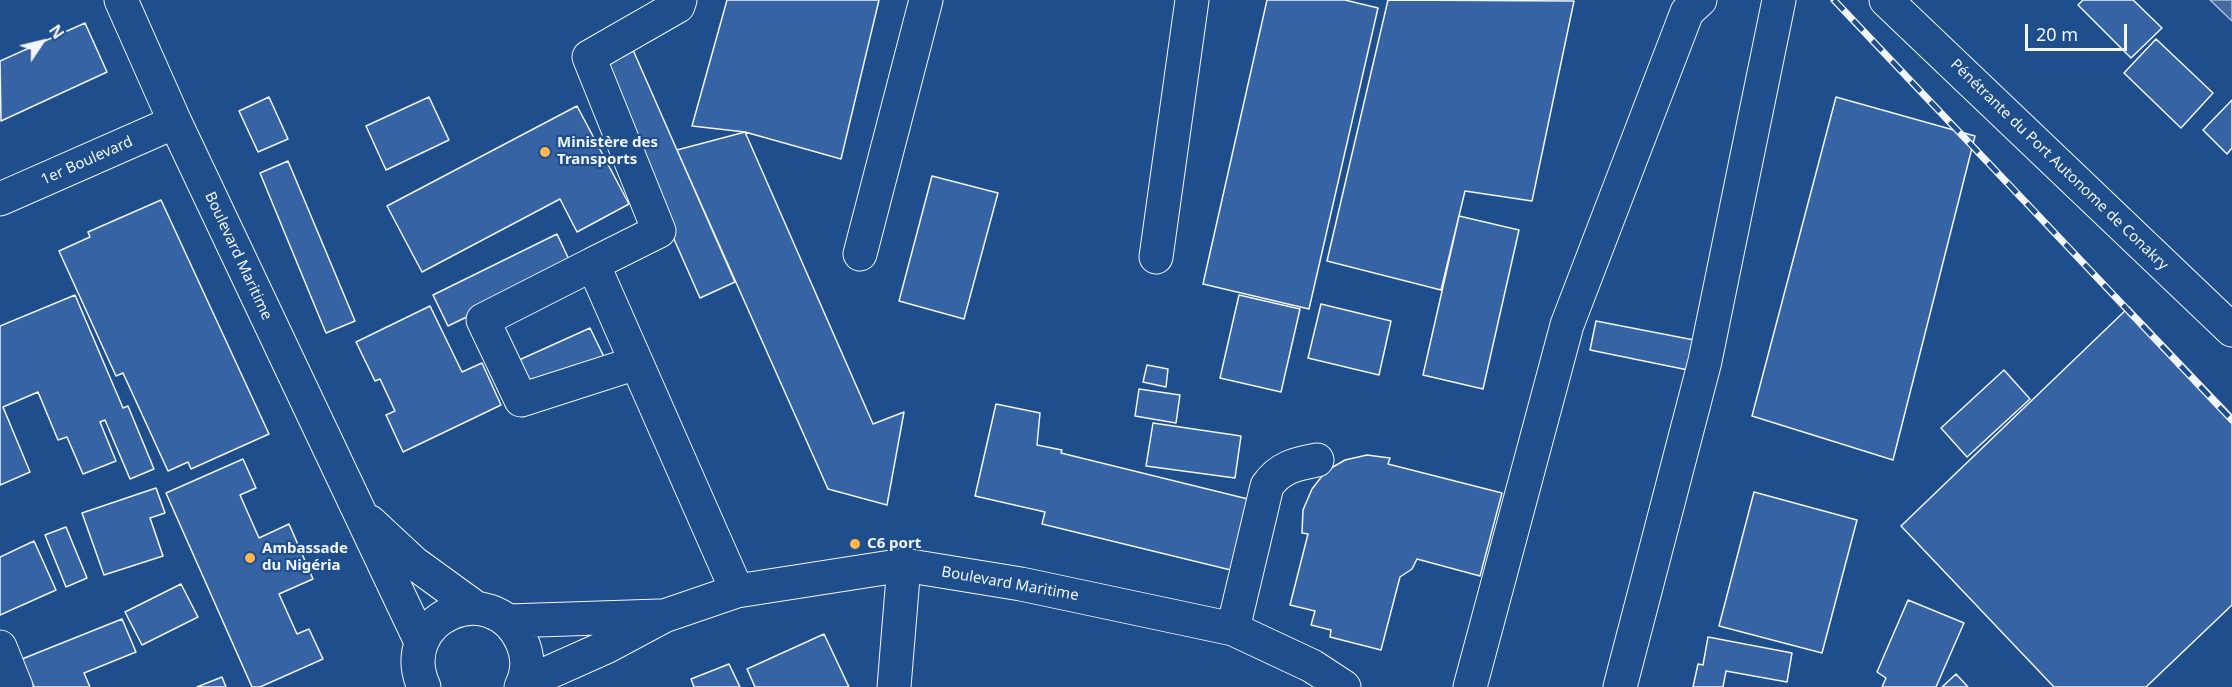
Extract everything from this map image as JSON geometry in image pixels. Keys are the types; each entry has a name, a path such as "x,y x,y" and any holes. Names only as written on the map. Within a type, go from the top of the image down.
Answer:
{"street":[{"name":"Boulevard Maritime","path":"121,0 175,122 421,642"},
{"path":"636,363 522,400 483,320 659,231 589,57 678,6 680,0"},
{"path":"860,254 926,0"},
{"path":"1156,256 1192,0"},
{"path":"1620,687 1705,361 1779,0"},
{"name":"Pénétrante du Port Autonome de Conakry","path":"1886,0 2232,330"},
{"path":"1470,687 1567,326 1692,4"},
{"name":"1er Boulevard","path":"0,199 175,122"},
{"path":"593,264 737,591"},
{"path":"1233,629 1267,486 1274,476 1288,466 1317,459"},
{"name":"Boulevard Maritime","path":"358,510 414,563 476,608 493,612 507,621 664,616"},
{"name":"Boulevard Maritime","path":"522,685 606,647 664,616 737,591 904,565 1020,584 1233,629 1312,666 1344,687"},
{"path":"894,687 904,565"},
{"path":"424,687 417,659 421,642 429,628 443,616 459,609 476,608"},
{"path":"507,621 519,634 526,650 527,667 522,685"},
{"path":"0,647 16,687"}],"water":[{"path":"2210,0 2232,0 2232,21"}],"building":[{"path":"727,0 879,0 841,159 745,132 692,126"},
{"path":"1267,0 1345,0 1378,8 1309,309 1203,284"},
{"path":"1388,0 1574,1 1532,201 1465,191 1441,290 1327,261"},
{"path":"2083,0 2133,0 2162,28 2131,58 2078,5"},
{"path":"85,23 107,72 1,121 0,61"},
{"path":"2156,39 2213,93 2181,128 2124,73"},
{"path":"633,50 735,282 700,298 597,65"},
{"path":"269,97 288,139 258,152 239,111"},
{"path":"429,97 449,140 386,170 366,126"},
{"path":"1836,97 1975,136 1893,460 1752,416"},
{"path":"2232,100 2232,148 2227,154 2203,130"},
{"name":"Ministère des Transports","path":"577,106 629,204 577,232 560,199 422,272 387,206"},
{"path":"745,132 873,424 904,412 887,505 828,489 677,150"},
{"path":"288,161 355,321 326,333 260,173"},
{"path":"932,176 998,193 964,319 899,301"},
{"path":"161,200 269,434 191,469 188,462 168,471 123,373 116,376 59,251 90,237 88,232"},
{"path":"1459,216 1519,230 1483,389 1423,375"},
{"path":"557,234 572,266 448,326 433,295"},
{"path":"75,295 123,408 128,406 154,469 130,479 105,420 100,422 116,461 83,474 67,437 58,440 38,392 3,407 30,472 0,485 0,326"},
{"path":"1239,295 1300,309 1281,392 1220,378"},
{"path":"1321,304 1391,321 1379,375 1308,358"},
{"path":"430,306 462,372 482,363 501,405 403,452 386,415 395,411 380,379 375,381 356,342"},
{"path":"2129,307 2232,415 2232,605 2146,687 2054,687 1901,526"},
{"path":"1596,321 1694,340 1688,370 1590,350"},
{"path":"590,328 605,359 523,396 508,365"},
{"path":"1147,365 1168,369 1166,387 1143,382"},
{"path":"2004,370 2030,399 1967,457 1941,428"},
{"path":"1139,389 1180,395 1176,423 1135,416"},
{"path":"996,404 1040,413 1037,445 1062,450 1061,453 1260,502 1243,573 1042,524 1045,512 975,496"},
{"path":"1153,423 1241,436 1235,478 1146,466"},
{"path":"1367,455 1390,458 1388,464 1502,493 1480,576 1417,559 1412,569 1400,577 1381,650 1330,637 1331,630 1311,625 1315,611 1290,605 1308,534 1302,533 1303,510 1312,489 1326,471 1345,460"},
{"name":"Ambassade du Nigéria","path":"243,459 256,488 240,495 259,538 289,524 313,579 279,594 297,634 309,629 323,659 260,687 252,687 166,493"},
{"path":"156,488 165,513 150,518 163,556 104,575 82,513"},
{"path":"1754,492 1857,520 1822,653 1719,626"},
{"path":"66,527 87,578 66,587 45,535"},
{"path":"34,541 56,590 0,615 0,557"},
{"path":"181,584 198,617 142,645 125,612"},
{"path":"1908,600 1964,623 1936,687 1882,687 1886,678 1877,672"},
{"path":"122,619 136,652 84,673 90,687 34,687 22,659"},
{"path":"824,634 849,687 755,687 747,669"},
{"path":"1708,637 1792,653 1787,682 1726,671 1723,687 1693,687 1698,664 1703,665"},
{"path":"729,664 740,687 694,687 691,679"},
{"path":"1956,674 1968,687 1942,687"},
{"path":"222,677 226,687 197,687"}],"railway":[{"path":"1834,0 2232,420"}],"place":[{"name":"Ministère des Transports","path":"545,152"},
{"name":"C6 port","path":"855,544"},
{"name":"Ambassade du Nigéria","path":"250,558"}]}
